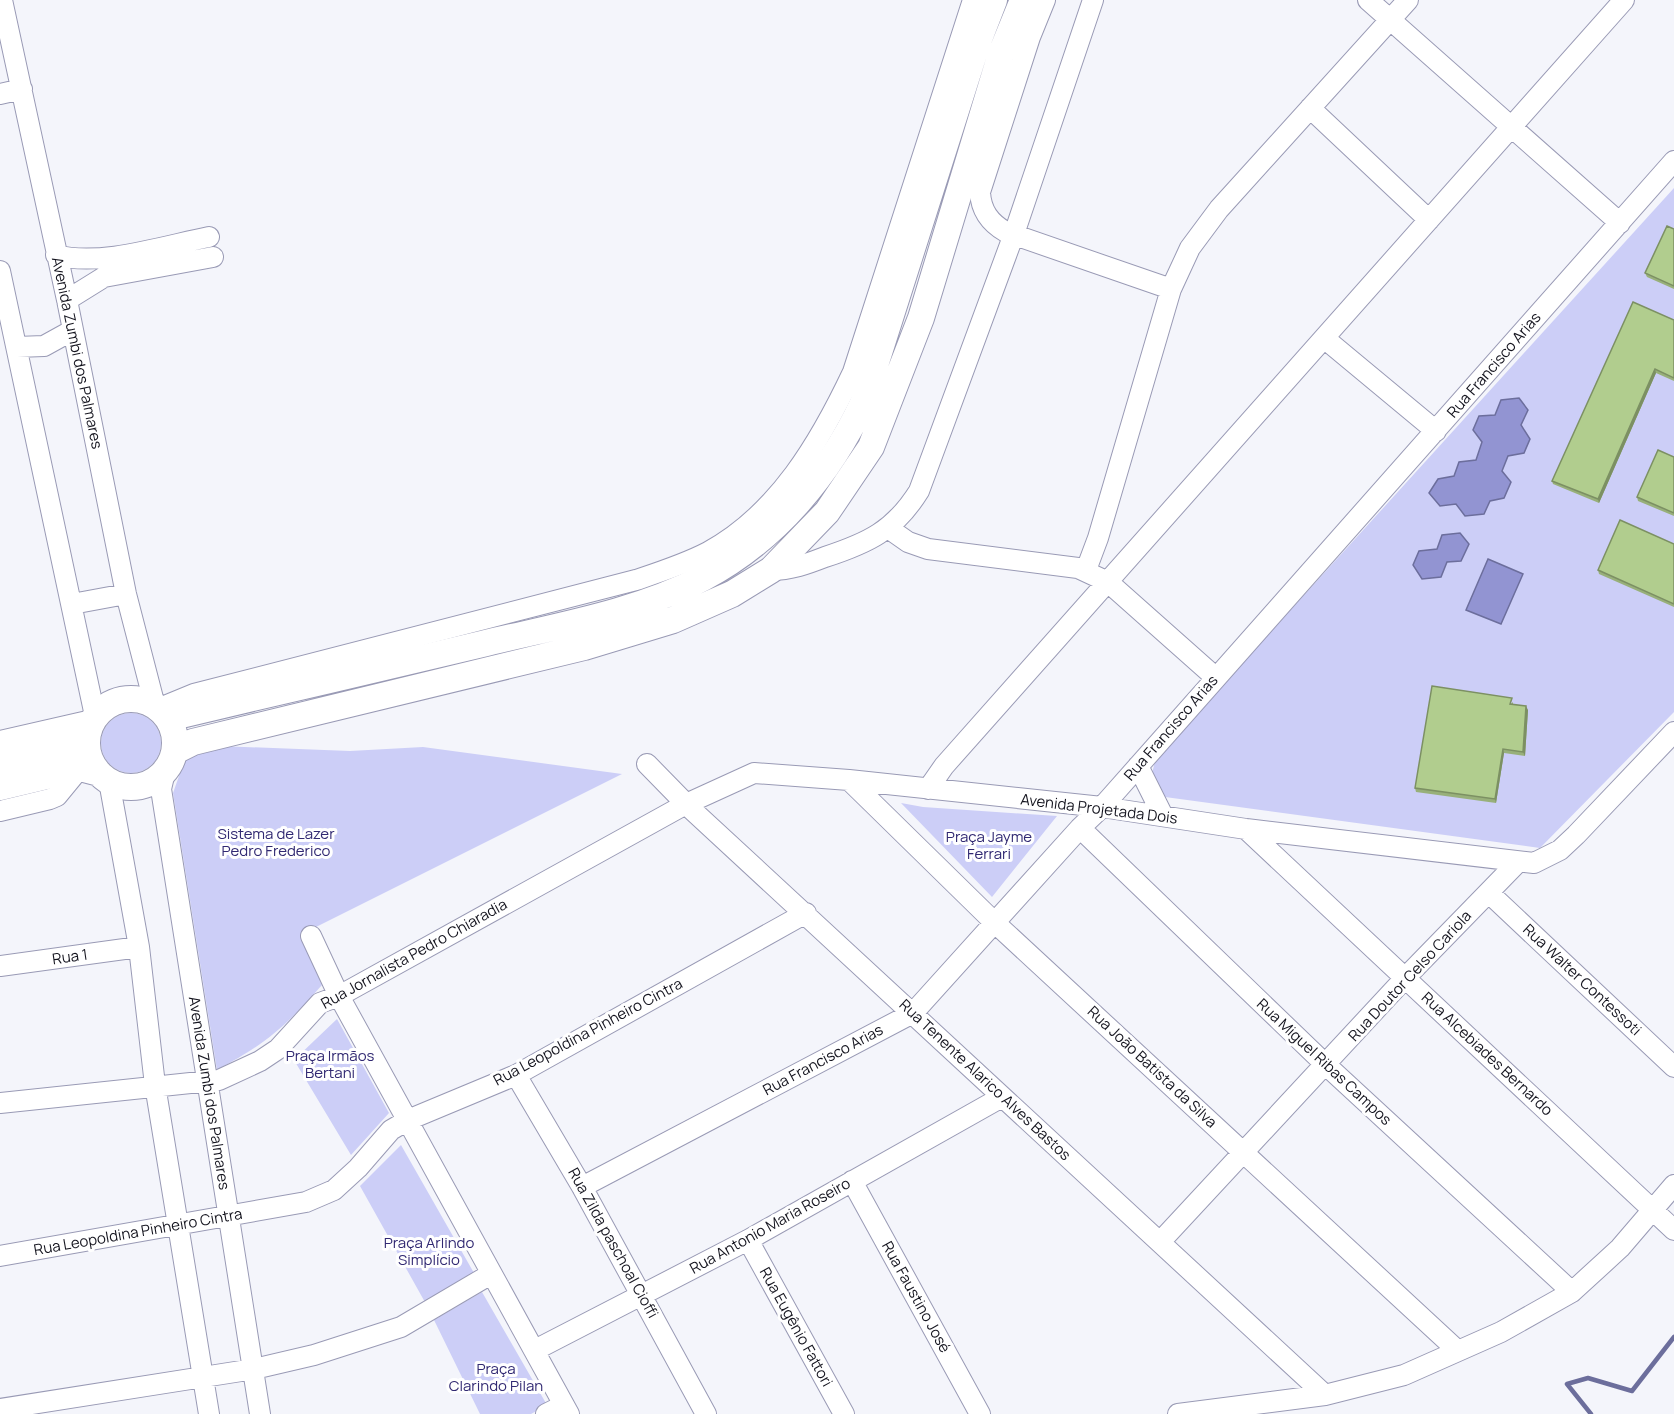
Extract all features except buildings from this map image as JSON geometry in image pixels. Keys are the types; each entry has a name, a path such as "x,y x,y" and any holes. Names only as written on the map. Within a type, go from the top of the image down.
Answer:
{"main road":[{"path":"161,711 575,622 651,600 704,577 756,544 797,504 828,465 846,439 863,404 977,44 994,0"},
{"path":"0,787 96,774 120,786 139,786 156,780 170,762 193,742 584,647 673,620 732,594 771,570 827,512 871,447 921,318 1001,54 1023,0"},
{"path":"0,763 91,725 108,705 128,698 140,699 161,711 173,728 170,762"},
{"path":"91,725 91,763 96,774"}],"street":[{"name":"Avenida Zumbi dos Palmares","path":"2,0 67,300 126,594 161,711"},
{"path":"161,711 194,694 636,580 680,566 710,551 757,514 802,465 827,426 853,372 973,0"},
{"path":"1028,0 1030,37"},
{"path":"1045,0 1030,37 980,192 980,200 991,221 1014,234 1171,289"},
{"path":"771,570 789,570 863,544 888,528 910,505 926,476 1014,234 1093,0"},
{"path":"1368,0 1620,223"},
{"path":"1086,570 1171,289 1190,248 1208,221 1408,0"},
{"path":"928,789 944,766 1624,0"},
{"path":"0,94 22,89"},
{"path":"1310,108 1429,220"},
{"path":"961,191 997,139"},
{"name":"Rua Francisco Arias","path":"582,1187 914,1013 994,922 1102,807 1674,161"},
{"path":"67,300 103,268 209,237"},
{"path":"56,255 78,259 103,268 213,257"},
{"path":"0,271 72,604 91,725 0,741"},
{"path":"18,347 44,346 73,330"},
{"path":"1324,338 1436,431"},
{"path":"888,528 908,542 928,549 1086,570 1107,582 1215,677"},
{"path":"72,604 126,594"},
{"path":"1517,863 1534,863 1560,850 1674,732"},
{"name":"Avenida Zumbi dos Palmares","path":"170,762 161,789 260,1414"},
{"name":"Rua Tenente Alarico Alves Bastos","path":"648,764 686,804 1325,1395"},
{"path":"1138,766 1162,816"},
{"name":"Avenida Projetada Dois","path":"686,804 754,773 849,780 1102,807 1246,829 1517,863"},
{"path":"0,811 57,796 96,774 139,947 155,1085 209,1414"},
{"name":"Rua João Batista da Silva","path":"849,780 994,922 1458,1351"},
{"name":"Rua Jornalista Pedro Chiaradia","path":"0,1103 219,1080 260,1061 278,1049 320,1003 339,996 686,804"},
{"name":"Rua Miguel Ribas Campos","path":"1080,828 1326,1065 1572,1292"},
{"name":"Rua Alcebiades Bernardo","path":"1246,829 1674,1230"},
{"name":"Rua Doutor Celso Cariola","path":"1160,1242 1406,977 1517,863"},
{"name":"Rua Walter Contessoti","path":"1489,893 1674,1067"},
{"name":"Rua Leopoldina Pinheiro Cintra","path":"0,1256 306,1202 334,1190 358,1168 391,1130 408,1120 516,1075 806,913"},
{"path":"311,936 339,996 567,1410 546,1414"},
{"name":"Rua 1","path":"0,966 139,947"},
{"name":"Rua Zilda paschoal Cioffi","path":"516,1075 642,1294 706,1414"},
{"name":"Rua Antonio Maria Roseiro","path":"535,1350 748,1240 1002,1097"},
{"name":"Rua Faustino José","path":"852,1181 980,1414"},
{"path":"1178,1414 1325,1395 1404,1375 1501,1332 1572,1292 1620,1248 1674,1185"},
{"name":"Rua Eugênio Fattori","path":"748,1240 844,1414"},
{"path":"0,1409 254,1369 314,1355 401,1327 491,1274"}],"green space":[{"path":"1674,188 1674,712 1540,848 1165,797 1160,793 1152,780 1156,758"},
{"path":"131,713 148,718 156,726 161,743 156,760 148,768 131,773 114,768 106,760 101,743 106,726 114,718"},
{"name":"Sistema de Lazer Pedro Frederico","path":"220,746 350,751 423,747 622,774 300,935 322,985 274,1033 217,1070 173,793 185,759"},
{"name":"Praça Jayme Ferrari","path":"901,803 923,807 1057,816 992,897"},
{"name":"Praça Irmãos Bertani","path":"337,1019 389,1113 351,1155 294,1060"},
{"name":"Praça Arlindo Simplício","path":"401,1145 474,1273 426,1304 360,1186"},
{"name":"Praça Clarindo Pilan","path":"482,1292 547,1405 531,1414 480,1414 434,1320"}],"shaded area":[{"path":"1519,398 1528,410 1521,425 1530,439 1524,453 1508,456 1502,471 1511,482 1504,498 1490,501 1484,514 1465,516 1456,504 1440,506 1429,493 1438,479 1454,476 1459,462 1476,460 1482,442 1473,430 1479,416 1495,415 1501,400"},
{"path":"1460,533 1469,544 1461,561 1447,562 1441,577 1422,579 1413,565 1419,551 1437,549 1442,535"},
{"path":"1488,559 1523,574 1501,624 1466,610"}],"waterway":[{"path":"1591,1414 1567,1384 1588,1378 1632,1391 1674,1337"}]}
